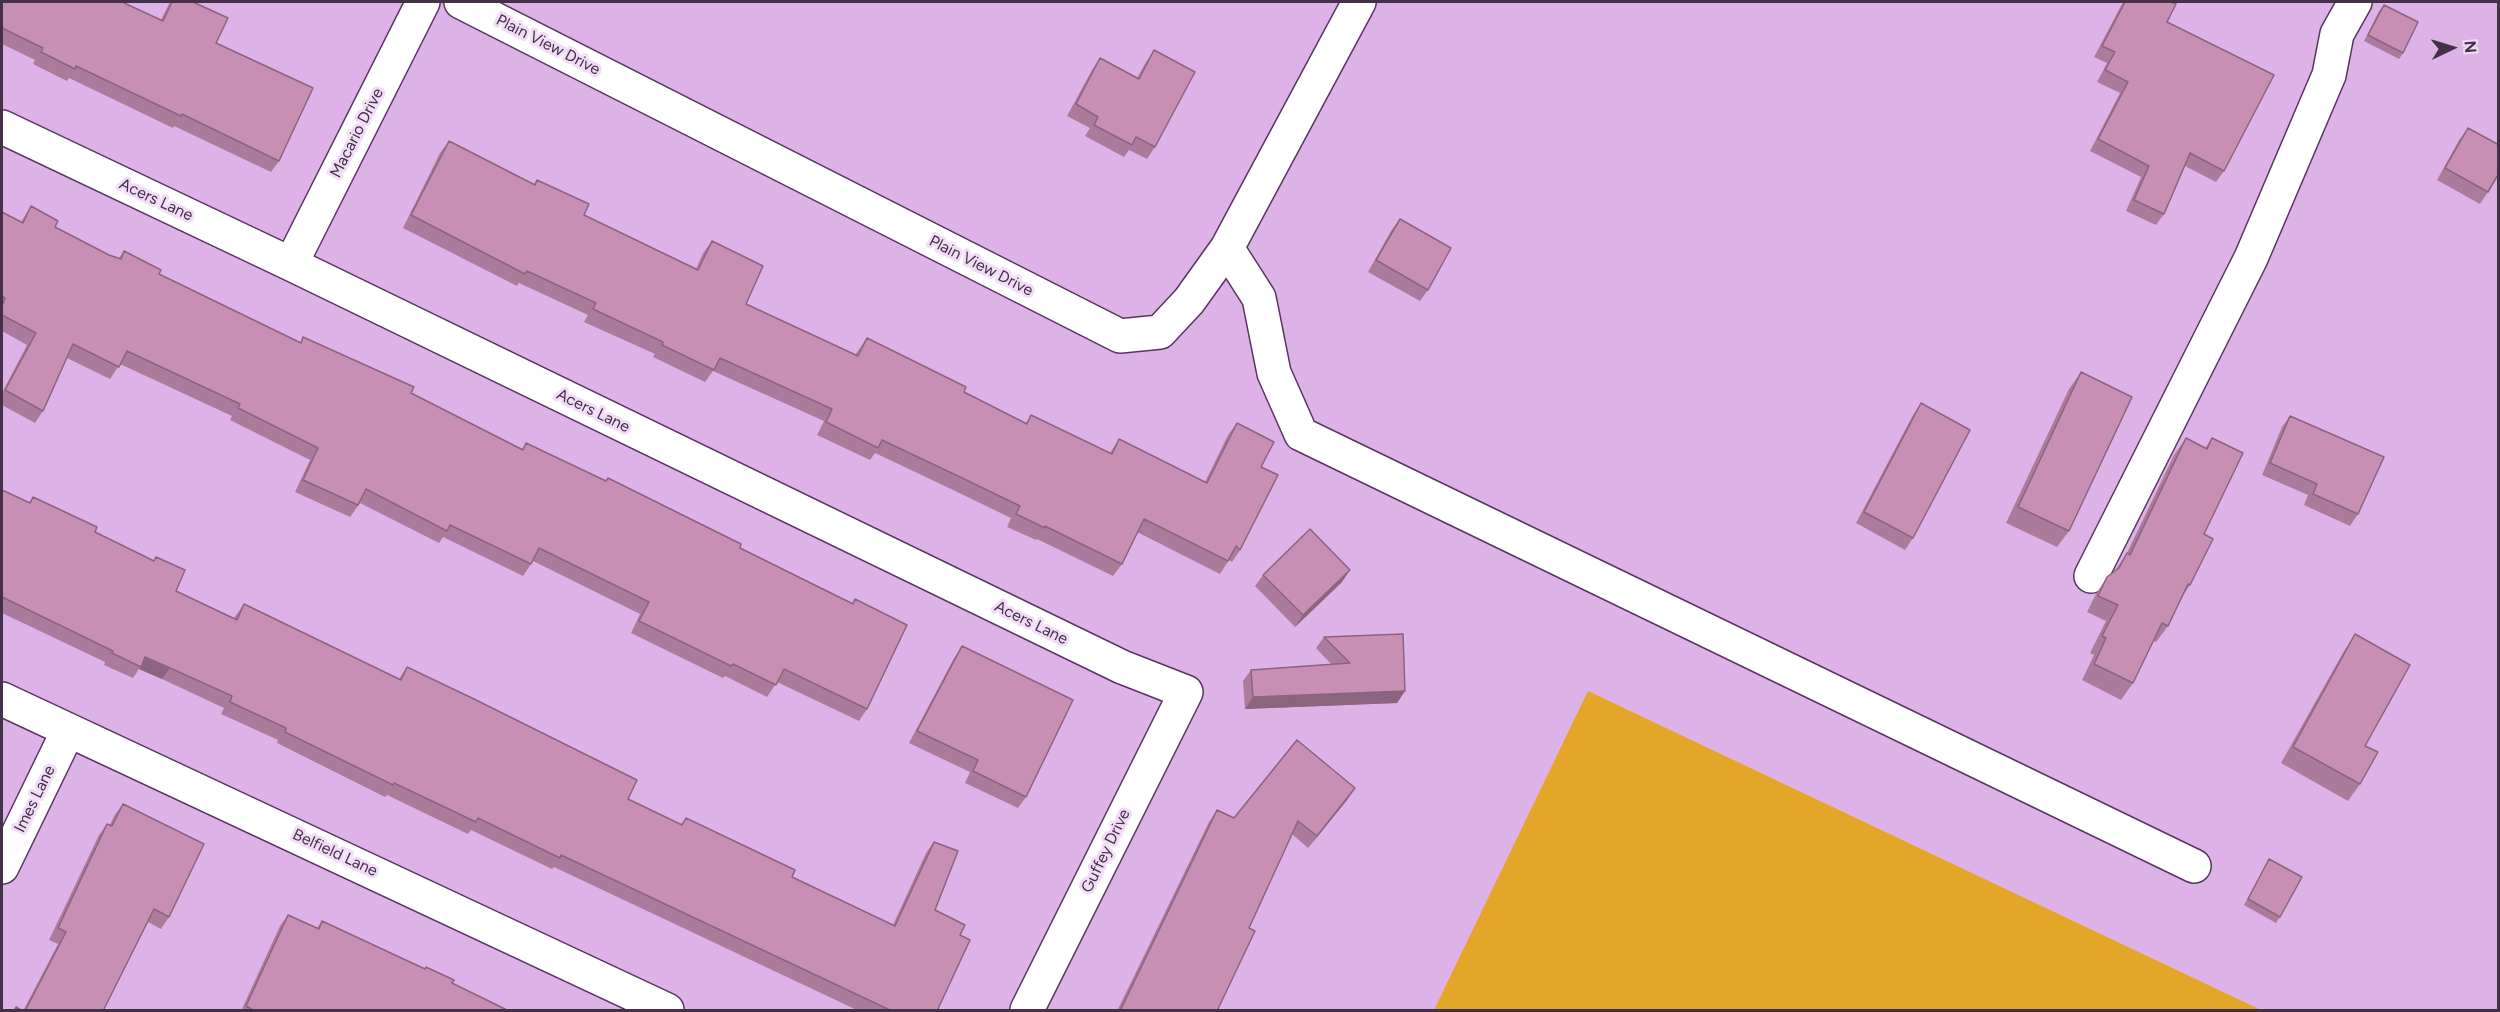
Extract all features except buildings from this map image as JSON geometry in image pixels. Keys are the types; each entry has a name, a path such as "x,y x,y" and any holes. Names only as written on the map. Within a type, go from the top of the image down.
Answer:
{"street":[{"name":"Macario Drive","path":"291,264 423,2"},
{"name":"Plain View Drive","path":"461,2 1120,336 1160,332 1189,301 1227,248 1359,2"},
{"path":"2091,576 2251,258 2329,75 2337,34 2355,2"},
{"name":"Acers Lane","path":"2,128 291,264 1122,668 1186,692"},
{"path":"1227,248 1259,298 1274,373 1301,434 2194,866"},
{"name":"Guffey Drive","path":"1027,1011 1186,692"},
{"name":"Belfield Lane","path":"2,699 303,838 667,1011"},
{"name":"Imes Lane","path":"2,867 68,731"}],"shaded area":[{"path":"1588,691 2261,1010 1434,1010"}]}
